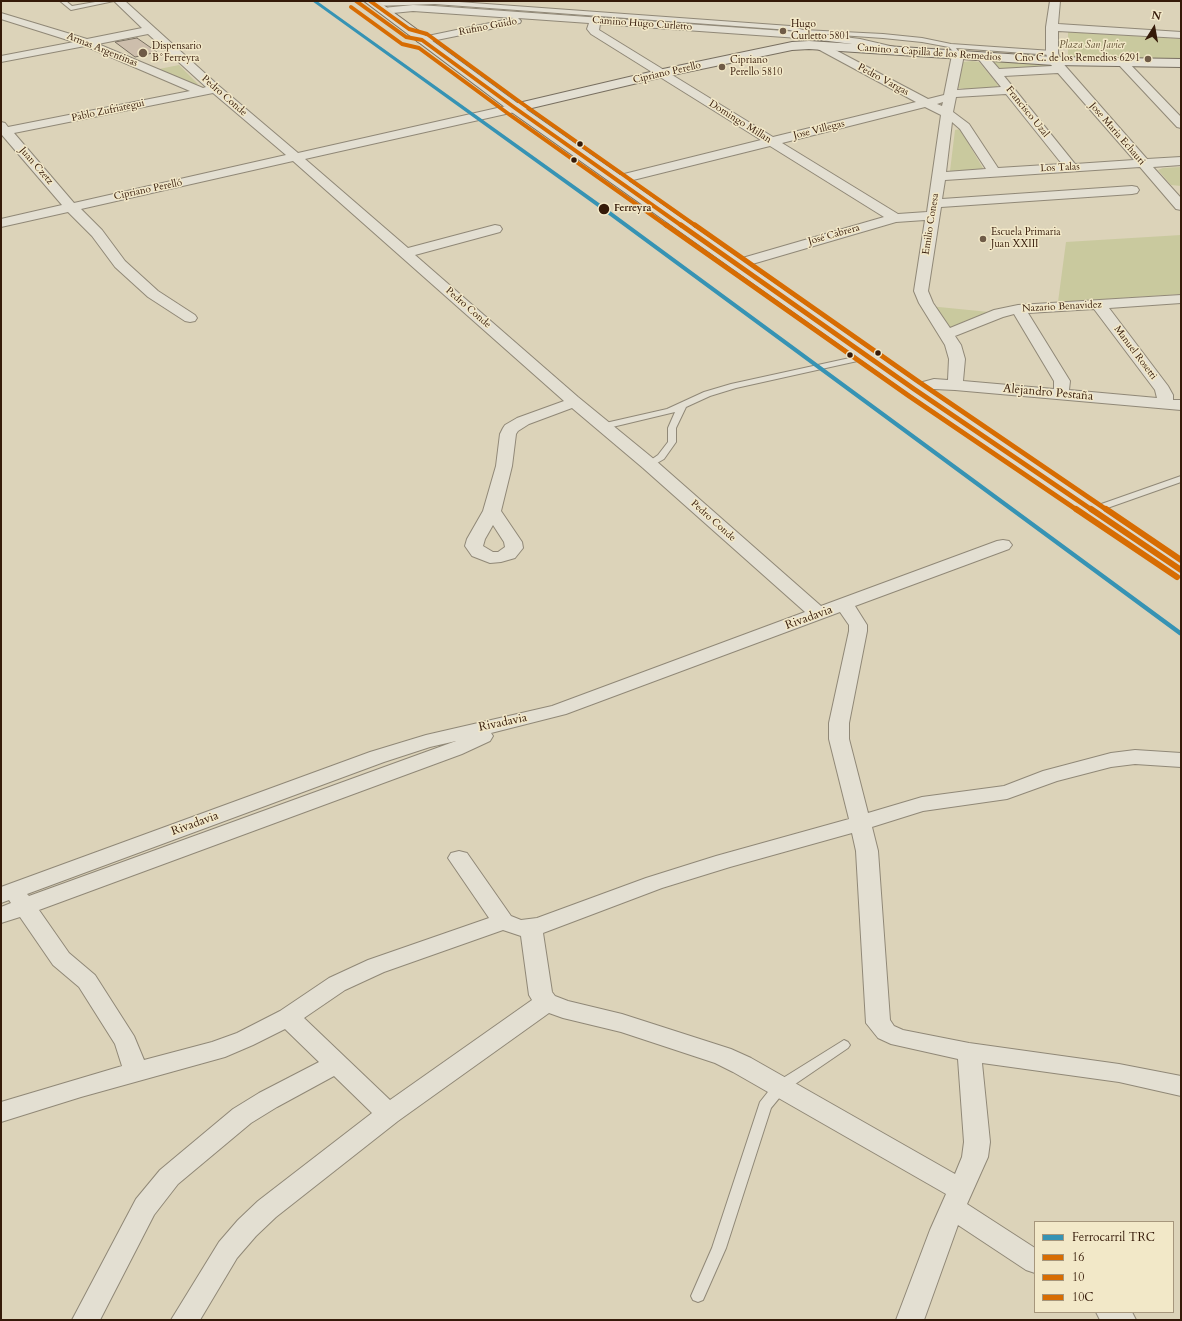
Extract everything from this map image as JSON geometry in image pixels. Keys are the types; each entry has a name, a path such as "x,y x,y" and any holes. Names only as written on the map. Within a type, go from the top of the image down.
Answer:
{"main road":[{"path":"356,1 406,37 422,40"},
{"path":"375,5 515,108 914,389 1181,570"},
{"name":"Camino a Capilla de los Remedios","path":"816,41 899,51 954,50 982,56 1055,61 1181,63"},
{"name":"Cipriano Perello","path":"515,108 663,73 816,41"}],"street":[{"name":"Pedro Conde","path":"119,1 215,89 296,157 575,402 649,464 801,600 819,614"},
{"path":"995,73 1055,61 1052,27 1055,1"},
{"name":"Camino Hugo Curletto","path":"375,5 530,16 547,14 570,16 595,21 816,41"},
{"name":"Armas Argentinas","path":"1,16 87,43 201,91"},
{"name":"Rufino Guido","path":"422,40 523,20 530,16"},
{"name":"Domingo Millan","path":"595,21 593,29 595,32 895,218"},
{"path":"1052,27 1181,35"},
{"path":"1,59 151,30"},
{"name":"Pedro Vargas","path":"816,41 926,103 947,113"},
{"name":"Emilio Conesa","path":"954,50 950,95 922,282 922,291 926,303 954,345 957,359 955,385"},
{"name":"Francisco Uzal","path":"982,56 1072,168"},
{"name":"Jose Maria Echauri","path":"1055,61 1181,206"},
{"path":"1122,62 1181,124"},
{"name":"Pablo Zufriategui","path":"3,130 215,89"},
{"name":"Jose Villegas","path":"617,180 926,103 950,95 1009,90"},
{"name":"Cipriano Perelló","path":"1,223 515,108"},
{"path":"947,113 965,127 994,172"},
{"name":"Juan Czetz","path":"3,130 96,233 120,264 153,294 190,318"},
{"name":"Los Talas","path":"939,176 1181,161"},
{"path":"1166,189 1181,188"},
{"name":"José Cabrera","path":"737,264 895,218 934,209 1132,190"},
{"path":"405,253 495,229"},
{"name":"Nazario Benavidez","path":"948,334 999,313 1018,309 1180,301"},
{"name":"Manuel Rosetti","path":"1099,305 1173,405"},
{"path":"1018,309 1062,381 1061,394"},
{"name":"Alejandro Pestaña","path":"914,389 934,384 955,385 1173,405"},
{"path":"492,511 504,466 508,434 511,428 575,402"},
{"name":"Rivadavia","path":"13,897 455,749 483,736 501,724 559,710 845,605 1002,545"},
{"path":"845,605 858,625 858,631 840,723 839,739 861,823 870,871 878,1023 886,1032 899,1038 969,1052 1119,1073 1181,1086"},
{"path":"459,858 503,922 520,928 531,928 654,883 717,863 861,823 922,804 1007,792 1050,776 1111,760 1135,757 1181,760"},
{"path":"1,915 13,897 61,959 87,981 126,1042 136,1072"},
{"path":"1,1112 136,1072 217,1050 245,1039 288,1017 337,984 376,966 503,922"},
{"path":"531,928 541,995 547,1002 563,1009 622,1022 723,1056 742,1065 957,1199 1034,1261"},
{"path":"186,1320 228,1250 247,1228 267,1209 389,1114 547,1002"},
{"path":"288,1017 389,1114"},
{"path":"910,1320 943,1230 975,1157 977,1142 969,1052"},
{"path":"86,1320 145,1207 169,1177 242,1116 268,1100 336,1064"},
{"path":"1112,1313 1122,1320"}],"lane":[{"path":"63,1 71,8 111,1"},
{"path":"375,5 403,2 435,2 547,14"},
{"path":"570,16 790,28 802,31 904,38 954,50 1055,61"},
{"path":"802,31 816,41"},
{"path":"604,426 670,411 707,394 734,386 868,356"},
{"path":"649,464 661,456 672,442 672,428 682,406"},
{"path":"1093,510 1181,479"},
{"path":"698,1296 719,1248 765,1106 780,1088 844,1045"}],"green space":[{"name":"Plaza San Javier","path":"1068,32 1181,39 1181,59 1078,58 1068,55"},
{"path":"992,61 1049,64 1054,67 998,69"},
{"path":"963,62 979,62 998,85 996,88 958,88"},
{"path":"179,65 198,84 192,86 154,70"},
{"path":"960,129 984,170 950,171 955,130"},
{"path":"1181,167 1181,186 1171,185 1158,170 1163,168"},
{"path":"1181,235 1181,294 1058,302 1066,242"},
{"path":"929,306 999,313 948,334"}],"building":[{"path":"137,38 157,52 135,57 115,42"}],"rail line":[{"name":"TRC","path":"314,1 604,209 1181,634"}],"transit line":[{"name":"16","path":"356,1 406,37 422,40 515,108 914,389 1181,570"},
{"name":"10C","path":"370,1 409,29 427,34 520,102 919,382 1181,560"},
{"name":"10","path":"351,7 402,44 419,48 510,115 909,396 1177,577"}],"place":[{"name":"Hugo Curletto 5801","path":"783,31"},
{"name":"Dispensario B°Ferreyra","path":"143,53"},
{"name":"Cno C. de los Remedios 6291","path":"1148,59"},
{"name":"Cipriano Perello 5810","path":"722,67"},
{"name":"Ferreyra","path":"604,209"},
{"name":"Escuela Primaria Juan XXIII","path":"983,239"}]}
